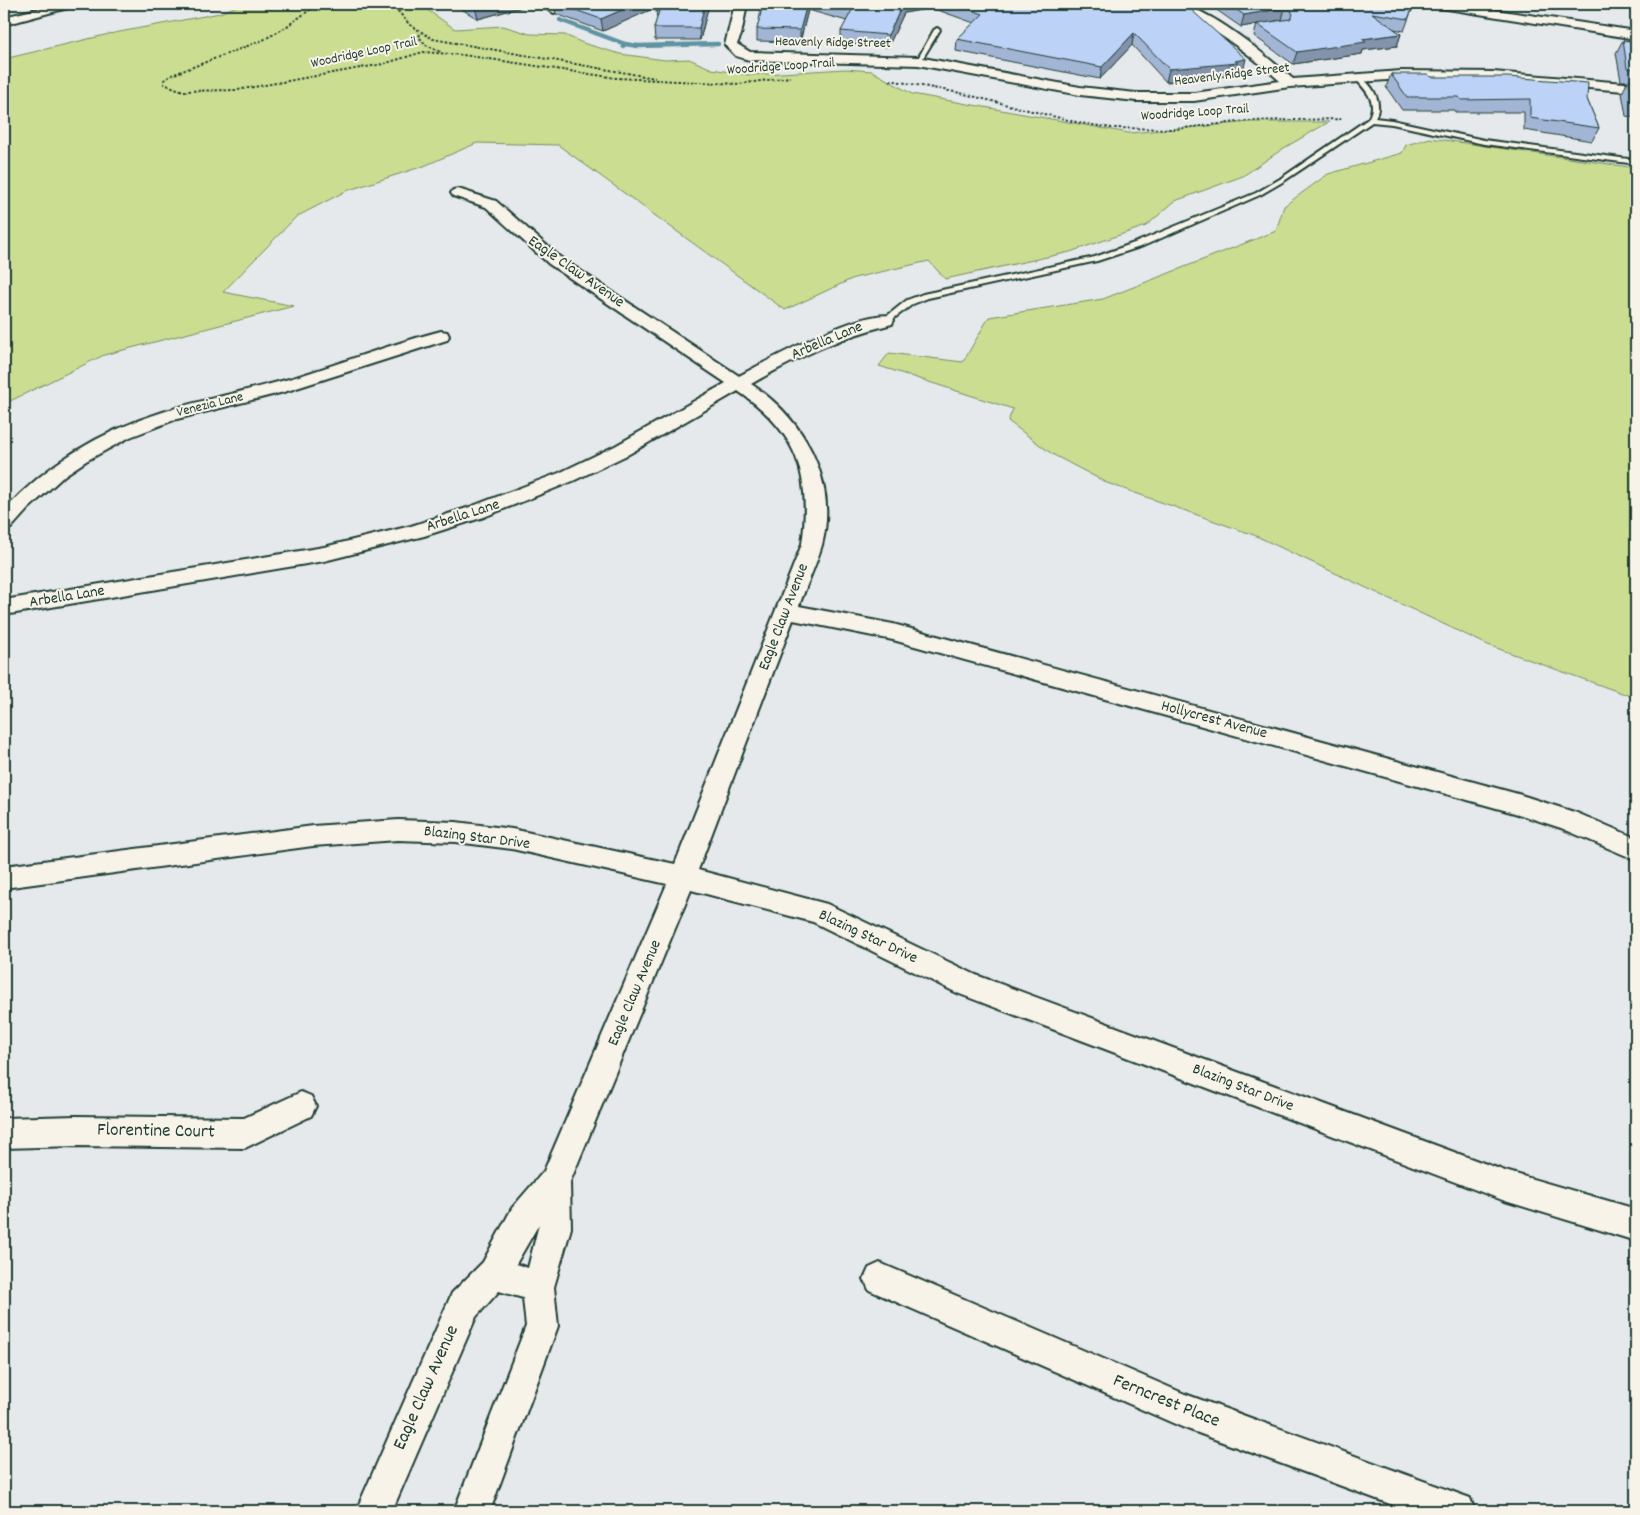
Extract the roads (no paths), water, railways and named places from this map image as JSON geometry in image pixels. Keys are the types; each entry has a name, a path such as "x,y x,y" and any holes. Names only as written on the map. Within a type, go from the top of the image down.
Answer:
{"street":[{"path":"4,21 70,4"},
{"name":"Heavenly Ridge Street","path":"741,4 735,35 731,40 731,45 740,53 761,57 787,56 918,61 1080,92 1128,97 1194,97 1290,83 1357,77 1439,75 1493,76 1636,88"},
{"path":"1167,4 1194,14 1231,34 1290,83"},
{"path":"1435,4 1636,35"},
{"path":"1231,34 1249,31"},
{"name":"Eagle Claw Avenue","path":"374,1511 464,1305 494,1273 523,1219 555,1182 683,878 812,544 816,518 816,492 811,467 784,420 765,401 555,261 491,204 458,193"},
{"name":"Arbella Lane","path":"4,607 326,553 392,538 451,521 514,499 568,476 617,452 739,383 840,331 858,325 886,320"},
{"name":"Venezia Lane","path":"4,522 36,489 68,464 101,444 133,429 168,416 307,380 441,336"},
{"name":"Hollycrest Avenue","path":"787,610 893,632 1518,804 1568,820 1636,849"},
{"name":"Blazing Star Drive","path":"4,877 314,836 398,830 456,832 512,839 683,878 818,912 968,984 1505,1186 1636,1225"},
{"name":"Florentine Court","path":"4,1133 76,1131 138,1134 245,1133 301,1106"},
{"name":"Eagle Claw Avenue","path":"472,1511 542,1326 538,1287 555,1228 555,1182"},
{"path":"494,1273 538,1287"},
{"name":"Ferncrest Place","path":"880,1279 1182,1410 1457,1511"}],"lane":[{"path":"918,61 937,30"},
{"path":"886,320 910,302 926,296 1097,259 1140,244 1272,186 1371,120 1377,109 1376,102 1357,77"},
{"path":"1371,120 1392,122 1484,142 1636,162"}],"waterway":[{"path":"560,20 625,44"},
{"path":"625,44 638,46 718,44"}]}
